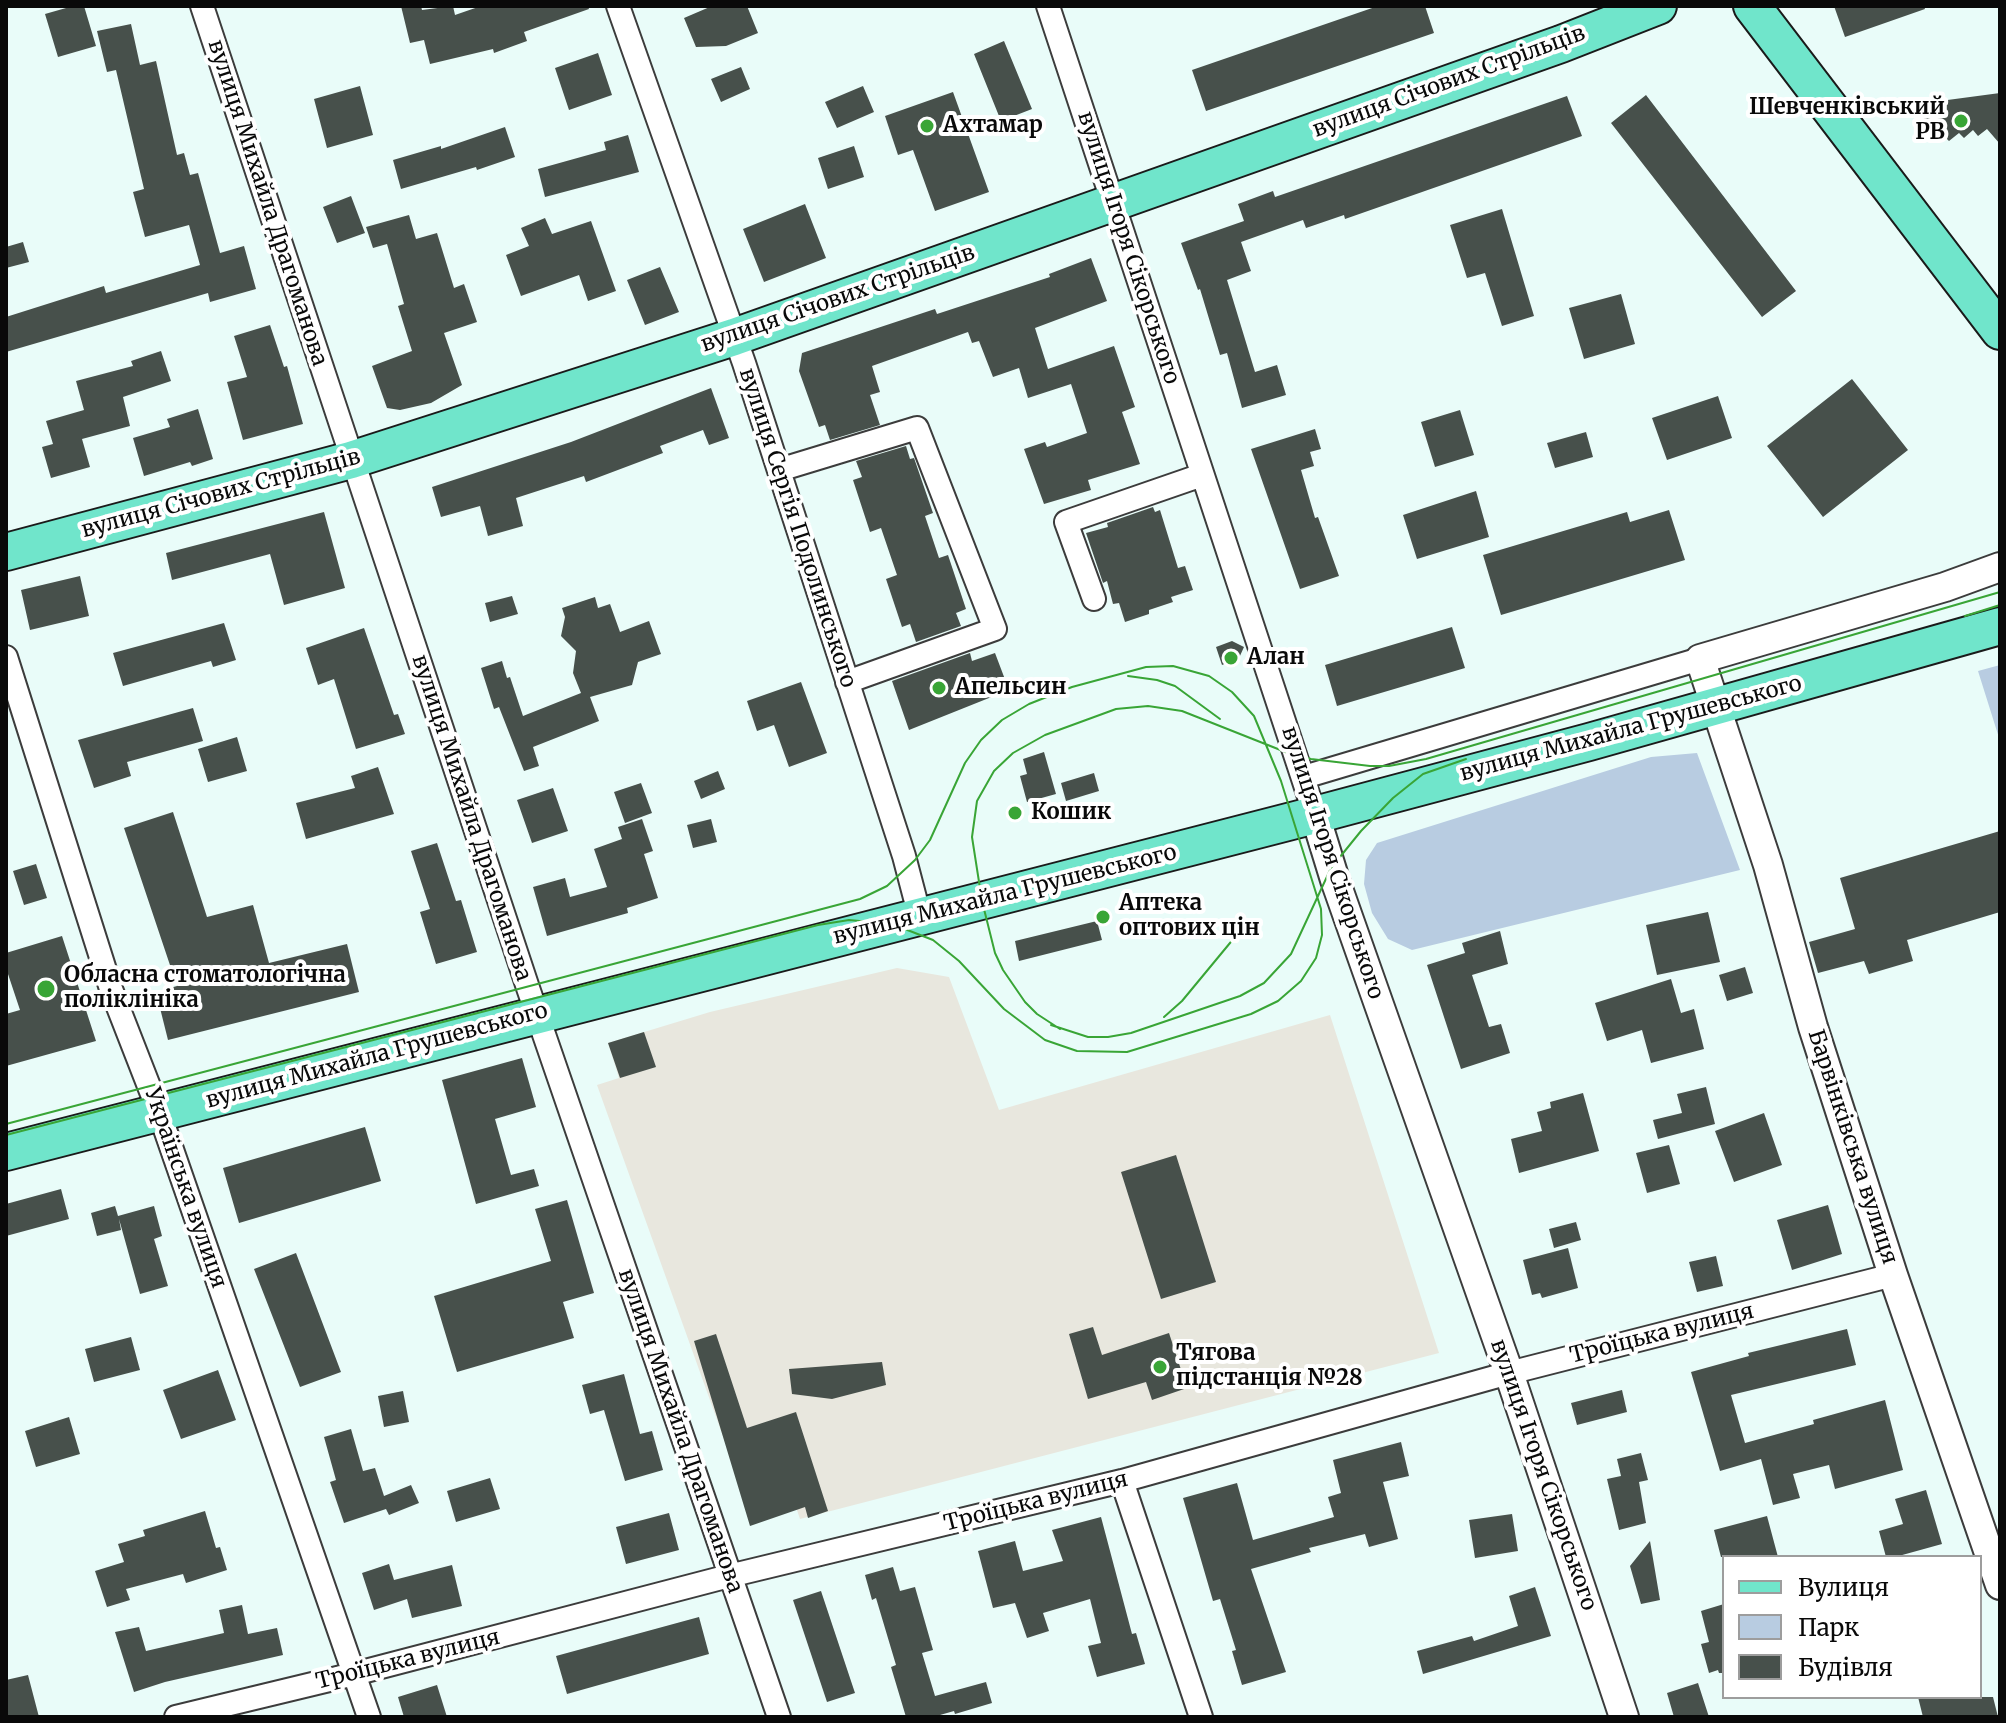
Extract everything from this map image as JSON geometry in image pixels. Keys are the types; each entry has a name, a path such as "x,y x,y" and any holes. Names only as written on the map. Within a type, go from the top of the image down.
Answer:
{"main road":[{"name":"вулиця Січових Стрільців","path":"6,552 351,460 734,337 1561,44 1658,6"},
{"path":"1752,6 2000,331"},
{"name":"вулиця Михайла Грушевського","path":"6,1152 1315,815 2000,626"}],"street":[{"name":"вулиця Михайла Драгоманова","path":"202,6 537,1014 779,1717"},
{"name":"вулиця Сергія Подолинського","path":"618,6 779,470 904,856 920,917"},
{"name":"вулиця Ігоря Сікорського","path":"1048,6 1304,777 1340,895 1509,1373 1624,1717"},
{"path":"779,470 917,428 995,629 847,682"},
{"path":"1094,599 1066,522 1202,475"},
{"name":"вулиця Михайла Грушевського","path":"1304,777 1945,587 2000,567"},
{"name":"Українська вулиця","path":"6,657 111,989 159,1112 369,1717"},
{"name":"Барвінківська вулиця","path":"1700,659 1768,865 1803,996 1893,1275 2000,1585"},
{"name":"Троїцька вулиця","path":"176,1717 729,1576 1122,1481 1509,1373 1893,1275"},
{"path":"1122,1481 1201,1717"}],"shaded area":[{"path":"897,968 949,977 999,1110 1330,1015 1439,1353 800,1519 775,1445 730,1456 597,1085 619,1078 608,1043 710,1012"}],"green space":[{"path":"2000,665 2000,741 1978,671"},
{"path":"1697,753 1740,870 1412,950 1388,939 1372,913 1364,884 1366,860 1377,843 1651,757"}],"building":[{"path":"84,6 96,46 58,57 45,14"},
{"path":"401,6 421,6 422,10 453,6 455,15 481,6 588,6 589,9 524,32 527,41 494,53 493,49 430,64 424,40 410,43"},
{"path":"712,6 747,6 758,33 726,46 696,47 684,18"},
{"path":"1378,6 1425,6 1434,33 1206,111 1192,70"},
{"path":"1834,6 1924,6 1925,9 1845,37"},
{"path":"131,24 140,65 156,61 177,155 184,153 190,175 198,173 220,253 244,246 256,289 210,302 208,293 6,352 6,317 104,286 106,293 200,265 189,225 145,237 133,192 144,189 116,70 107,72 97,31"},
{"path":"1004,41 1032,109 1001,121 974,54"},
{"path":"598,53 612,95 569,110 555,68"},
{"path":"741,67 750,89 721,102 711,79"},
{"path":"360,86 373,135 327,148 314,99"},
{"path":"863,86 874,112 837,128 825,102"},
{"path":"953,92 989,192 935,211 913,150 898,155 885,116"},
{"name":"Шевченківський РВ","path":"2000,93 2000,144 1987,129 1978,136 1973,130 1964,138 1959,133 1949,141 1944,136 1932,137 1917,115 1940,101"},
{"path":"1646,95 1796,291 1762,317 1611,123"},
{"path":"1567,96 1582,136 1345,219 1344,215 1306,228 1303,220 1241,242 1251,271 1227,280 1255,372 1277,365 1286,395 1242,408 1227,353 1220,355 1200,289 1181,243 1244,221 1238,204 1273,191 1275,197"},
{"path":"505,127 515,157 401,189 393,160 441,146 441,149"},
{"path":"628,135 639,172 545,197 538,169 606,150 604,142"},
{"path":"854,146 864,177 828,189 818,158"},
{"path":"351,196 365,233 337,243 323,207"},
{"path":"805,204 826,258 764,282 743,229"},
{"path":"1502,209 1534,316 1502,326 1485,273 1467,278 1450,225"},
{"path":"409,215 416,239 437,233 454,288 464,284 477,322 444,333 462,385 431,403 400,410 387,408 372,366 412,351 398,306 404,304 387,244 373,248 366,227"},
{"path":"545,218 552,234 591,221 616,291 588,301 579,275 521,296 506,255 529,246 521,228"},
{"path":"23,242 29,262 6,268 6,247"},
{"path":"1091,258 1107,301 1035,328 1048,369 1114,346 1135,407 1122,412 1140,464 1088,480 1091,490 1044,504 1024,449 1045,442 1047,447 1087,433 1071,384 1028,398 1019,368 993,377 979,341 972,343 968,332 872,366 880,392 870,395 880,425 830,440 825,425 819,427 799,371 802,353 935,309 937,314 1050,277 1049,274"},
{"path":"660,267 679,312 645,325 627,280"},
{"path":"1621,294 1635,344 1584,359 1569,308"},
{"path":"270,325 284,367 287,366 303,424 243,440 227,382 247,377 234,336"},
{"path":"161,351 171,381 123,397 130,426 82,439 90,467 51,478 42,447 53,444 46,421 84,410 76,381 133,366 131,361"},
{"path":"1852,379 1908,450 1823,517 1767,446"},
{"path":"711,388 729,438 709,445 703,430 660,446 663,453 586,482 584,476 516,498 523,526 488,536 480,506 441,517 432,487 571,442"},
{"path":"1718,396 1732,438 1667,460 1652,418"},
{"path":"198,409 213,459 192,466 190,462 144,476 133,438 170,427 167,419"},
{"path":"1460,410 1474,455 1435,467 1421,422"},
{"path":"1315,429 1321,449 1310,452 1314,466 1301,470 1315,518 1318,517 1339,576 1300,589 1251,449"},
{"path":"1586,432 1593,457 1555,468 1547,443"},
{"path":"906,446 910,459 914,458 933,513 925,516 939,558 948,555 966,609 956,613 961,626 916,642 910,624 902,627 886,579 897,575 881,528 870,532 853,480 862,477 856,461"},
{"path":"1476,491 1489,537 1417,559 1403,515"},
{"path":"1153,507 1155,512 1160,510 1178,568 1185,566 1193,590 1171,597 1173,602 1125,622 1119,603 1113,604 1107,581 1103,583 1086,533"},
{"path":"1669,510 1685,560 1501,615 1483,555 1627,512 1630,522"},
{"path":"324,512 345,588 284,605 270,554 172,580 166,553"},
{"path":"80,576 89,616 30,630 21,590"},
{"path":"512,596 518,614 490,622 485,603"},
{"path":"595,597 598,608 610,604 620,632 649,621 661,654 638,662 632,685 590,697 599,721 533,747 539,766 524,771 499,707 494,709 481,668 502,661 523,716 581,693 573,673 576,651 561,636 565,617 562,608"},
{"path":"224,623 236,660 213,667 211,661 123,686 113,653"},
{"path":"1452,627 1465,668 1337,706 1325,665"},
{"path":"364,628 394,715 398,714 405,734 356,749 334,679 318,685 306,648"},
{"path":"1232,641 1244,647 1239,658 1222,665 1216,647"},
{"name":"Апельсин","path":"970,653 972,661 995,653 1009,690 909,730 892,681"},
{"path":"801,682 827,753 789,767 774,725 757,731 747,701"},
{"path":"193,708 203,741 127,762 131,776 94,788 78,740"},
{"path":"237,737 247,771 208,782 198,749"},
{"path":"1044,752 1056,794 1027,802 1020,776 1027,774 1023,759"},
{"path":"378,767 394,814 306,839 296,803 355,788 351,776"},
{"path":"718,771 725,789 701,799 694,781"},
{"path":"1094,773 1099,791 1066,801 1061,783"},
{"path":"641,783 652,813 625,823 614,792"},
{"path":"553,788 568,831 532,843 517,800"},
{"path":"173,812 207,917 253,905 269,963 347,944 359,992 168,1040 156,992 177,986 124,828"},
{"path":"642,819 653,851 644,854 658,898 627,908 628,913 547,936 533,887 565,878 570,897 607,887 594,849 622,839 618,827"},
{"path":"711,819 717,842 693,848 687,825"},
{"path":"2000,831 2000,912 1907,940 1913,961 1869,974 1864,961 1818,973 1809,942 1855,929 1840,878"},
{"path":"437,843 456,901 461,900 477,952 436,964 420,912 430,909 411,851"},
{"path":"36,864 47,898 24,905 13,871"},
{"path":"1708,912 1720,962 1657,975 1646,925"},
{"path":"1097,921 1102,940 1019,961 1015,941"},
{"path":"1500,931 1508,964 1472,975 1489,1027 1501,1024 1510,1053 1461,1069 1427,965 1465,953 1462,943"},
{"name":"Обласна стоматологічна поліклініка","path":"62,936 96,1041 6,1066 6,1014 20,1010 6,968 6,953"},
{"path":"1745,967 1753,993 1727,1001 1719,975"},
{"path":"1671,979 1681,1013 1694,1009 1704,1049 1651,1063 1642,1030 1607,1041 1595,1003"},
{"path":"644,1032 656,1067 620,1078 608,1043"},
{"path":"522,1058 536,1107 495,1119 511,1175 534,1169 539,1186 476,1204 442,1080"},
{"path":"1706,1087 1715,1124 1658,1139 1653,1120 1682,1113 1677,1094"},
{"path":"1583,1093 1599,1151 1519,1173 1511,1139 1542,1131 1537,1112 1551,1108 1550,1102"},
{"path":"1764,1113 1782,1165 1734,1182 1715,1131"},
{"path":"365,1127 381,1181 239,1223 223,1168"},
{"path":"1669,1145 1680,1184 1647,1193 1636,1153"},
{"path":"1176,1155 1216,1282 1161,1299 1121,1172"},
{"path":"61,1189 69,1219 6,1236 6,1204"},
{"path":"567,1200 594,1293 563,1302 574,1338 457,1372 434,1296 551,1261 535,1209"},
{"path":"1828,1205 1842,1254 1792,1270 1777,1220"},
{"path":"115,1206 118,1216 154,1206 162,1236 154,1239 168,1286 140,1294 119,1219 121,1230 97,1236 91,1213"},
{"path":"1576,1222 1581,1240 1554,1248 1549,1229"},
{"path":"1568,1248 1578,1288 1542,1298 1540,1293 1532,1295 1523,1260"},
{"path":"296,1253 341,1372 300,1387 254,1269"},
{"path":"1716,1256 1723,1286 1697,1292 1689,1262"},
{"path":"1093,1327 1102,1355 1169,1333 1187,1388 1152,1400 1146,1382 1088,1399 1069,1334"},
{"path":"1847,1329 1856,1365 1731,1395 1745,1443 1885,1400 1903,1470 1835,1489 1829,1465 1793,1474 1800,1498 1773,1505 1761,1459 1720,1471 1691,1372 1749,1356 1748,1353"},
{"path":"716,1334 747,1428 796,1412 828,1511 808,1518 805,1507 750,1526 694,1341"},
{"path":"131,1337 140,1370 94,1382 85,1349"},
{"path":"882,1362 886,1385 832,1399 792,1394 789,1369"},
{"path":"218,1370 236,1420 181,1439 163,1390"},
{"path":"624,1374 640,1434 652,1431 663,1470 625,1481 604,1410 590,1414 582,1385"},
{"path":"1622,1390 1627,1412 1577,1425 1571,1403"},
{"path":"403,1391 409,1422 384,1427 378,1396"},
{"path":"69,1417 80,1454 36,1467 25,1431"},
{"path":"351,1429 363,1471 375,1468 384,1496 411,1485 419,1503 389,1515 386,1509 344,1523 330,1482 336,1480 324,1437"},
{"path":"1401,1442 1409,1476 1383,1482 1398,1539 1369,1547 1365,1534 1309,1548 1311,1552 1251,1569 1286,1672 1242,1685 1232,1651 1236,1650 1220,1599 1213,1601 1183,1498 1237,1483 1253,1540 1334,1517 1328,1497 1341,1493 1333,1460"},
{"path":"1641,1453 1648,1480 1639,1482 1646,1523 1619,1530 1607,1479 1621,1476 1617,1459"},
{"path":"490,1478 500,1509 456,1522 447,1491"},
{"path":"1926,1490 1942,1544 1902,1555 1885,1555 1879,1531 1903,1524 1895,1499"},
{"path":"205,1511 216,1548 220,1547 227,1570 186,1583 183,1574 126,1589 130,1600 107,1607 95,1571 124,1562 118,1544 145,1536 143,1530"},
{"path":"669,1513 679,1550 626,1564 616,1527"},
{"path":"1512,1514 1518,1551 1475,1558 1469,1520"},
{"path":"1767,1516 1777,1555 1721,1557 1714,1530"},
{"path":"1101,1517 1132,1634 1136,1633 1145,1664 1097,1677 1088,1646 1101,1643 1090,1599 1043,1613 1049,1631 1027,1638 1015,1603 993,1608 978,1551 1015,1541 1023,1571 1063,1561 1052,1530"},
{"path":"1650,1541 1660,1600 1641,1604 1630,1566"},
{"path":"389,1564 394,1580 452,1565 462,1606 412,1618 407,1599 374,1610 362,1573"},
{"path":"893,1567 900,1591 915,1587 933,1650 922,1653 935,1696 986,1682 992,1703 955,1714 954,1711 933,1717 906,1717 891,1667 896,1665 876,1598 872,1600 865,1575"},
{"path":"1535,1587 1551,1636 1423,1674 1417,1651 1472,1636 1474,1641 1518,1626 1509,1596"},
{"path":"821,1591 855,1693 827,1702 793,1600"},
{"path":"242,1605 248,1634 277,1628 283,1655 134,1692 115,1632 139,1627 146,1651 224,1633 219,1610"},
{"path":"1722,1605 1722,1673 1718,1670 1709,1673 1701,1644 1709,1642 1701,1611"},
{"path":"699,1617 709,1654 567,1694 556,1656"},
{"path":"28,1675 39,1717 6,1717 6,1680"},
{"path":"1698,1683 1709,1717 1674,1717 1667,1693"},
{"path":"437,1685 447,1717 404,1717 398,1697"},
{"path":"1993,1697 1998,1717 1923,1717 1918,1699"}],"tram line":[{"path":"1060,1029 1025,1002 995,953 982,901 972,837 977,801 994,771 1013,753 1045,735 1116,709 1148,706 1182,711 1311,759 1389,766 1426,759 2000,592"},
{"path":"1965,616 2000,605"},
{"path":"6,1124 860,899 887,886 915,860 930,840 965,763 981,740 1002,720 1029,704 1072,687 1146,667 1173,666 1209,676 1232,692 1254,716 1281,781 1321,909 1322,935 1316,958 1301,981 1278,1001 1251,1014 1127,1052 1077,1051 1045,1040 1004,1009 959,961 933,940 892,924 849,920 818,925 6,1135"},
{"path":"1128,676 1175,686 1220,719"},
{"path":"1051,1025 1088,1037 1131,1033 1240,996 1264,983 1291,954 1331,868 1361,831 1393,798 1423,774 1466,759"},
{"path":"1164,1017 1182,1001 1249,920"}],"place":[{"name":"Шевченківський РВ","path":"1961,121"},
{"name":"Ахтамар","path":"927,126"},
{"name":"Алан","path":"1231,658"},
{"name":"Апельсин","path":"939,688"},
{"name":"Кошик","path":"1015,813"},
{"name":"Аптека оптових цін","path":"1103,917"},
{"name":"Обласна стоматологічна поліклініка","path":"46,989"},
{"name":"Тягова пiдстанцiя №28","path":"1160,1367"}]}
